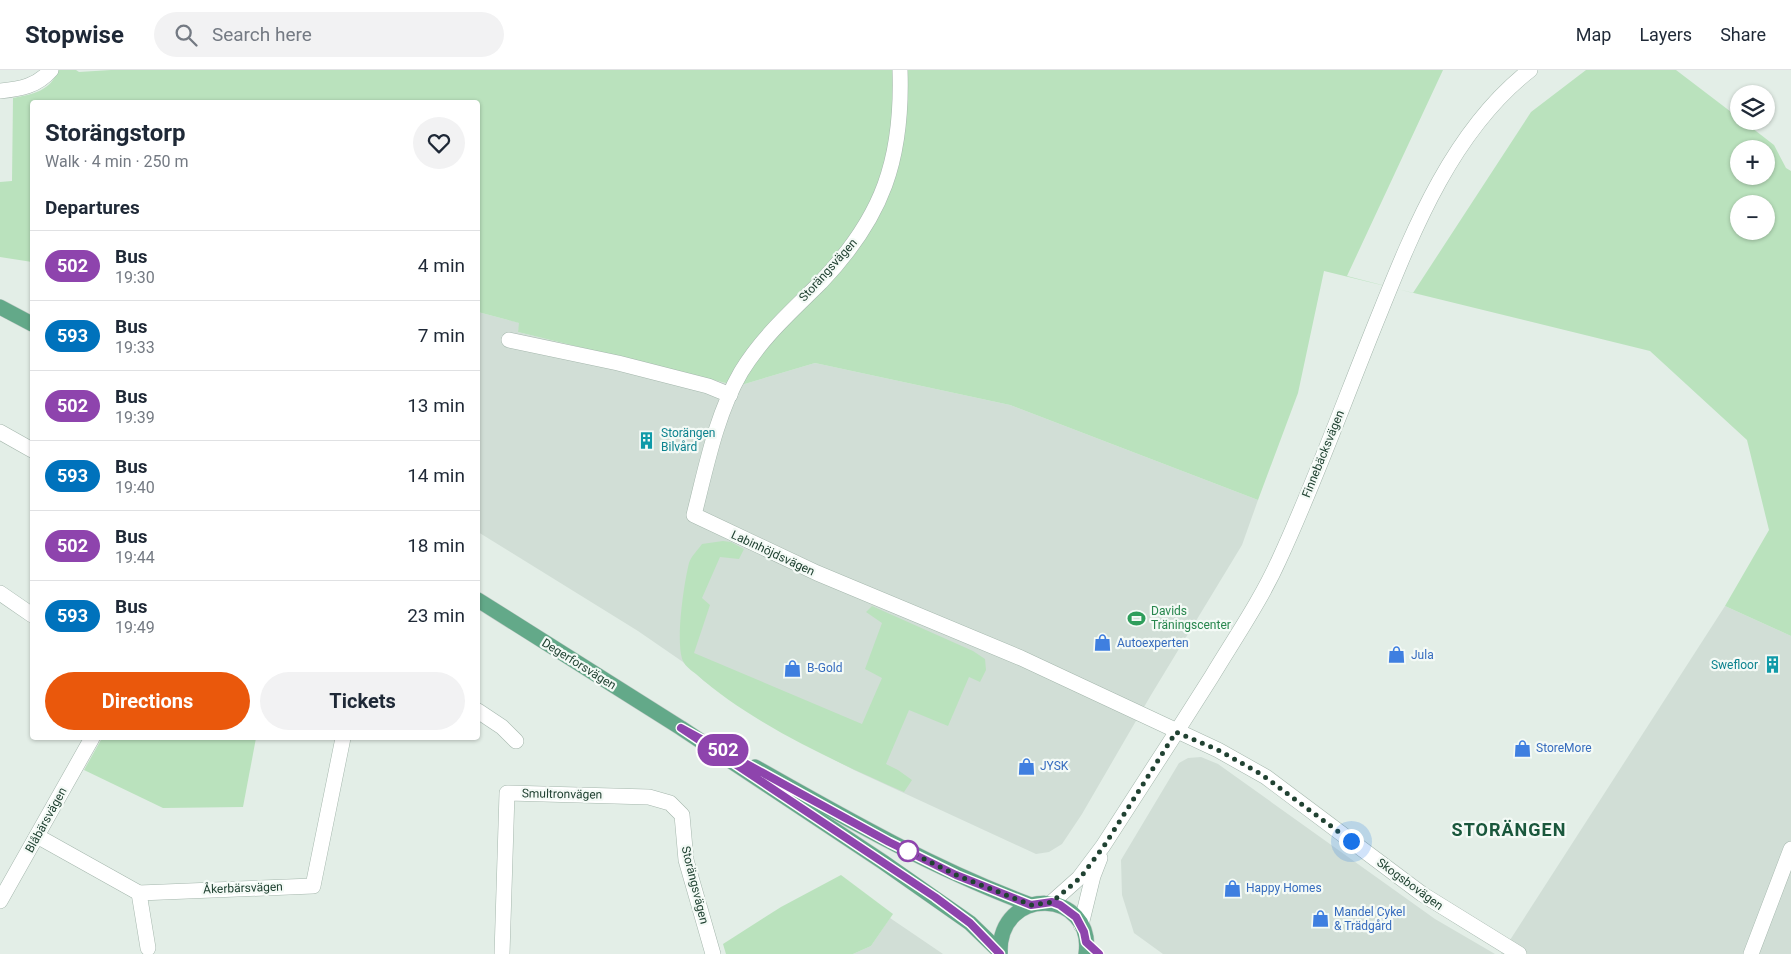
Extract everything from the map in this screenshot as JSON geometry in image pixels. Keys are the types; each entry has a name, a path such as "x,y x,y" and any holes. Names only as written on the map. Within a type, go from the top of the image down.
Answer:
{"main road":[{"path":"0,307 30,323"},
{"name":"Degerforsvägen","path":"480,601 681,728 935,897 970,923 1000,953"},
{"name":"Degerforsvägen","path":"681,728 895,845 956,875 1031,905"},
{"path":"1000,953 1001,935 1005,924 1013,914 1031,905 1052,902 1069,911 1081,925 1086,948 1099,954"}],"street":[{"path":"0,90 20,89 38,83 51,70"},
{"name":"Storängsvägen","path":"730,395 741,372 758,347 778,323 846,254 872,218 894,157 899,127 900,70"},
{"name":"Finnebäcksvägen","path":"1052,902 1080,878 1108,838 1246,622 1279,561 1395,275 1435,190 1454,156 1480,122 1517,80 1530,70"},
{"path":"509,340 636,367 708,386 730,395"},
{"name":"Labinhöjdsvägen","path":"730,395 694,516 817,573 1021,658 1176,732"},
{"path":"0,432 30,449"},
{"path":"0,593 30,614"},
{"path":"480,712 502,727 516,741"},
{"name":"Skogsbovägen","path":"1176,732 1218,750 1261,774 1422,894 1518,954"},
{"name":"Blåbärsvägen","path":"1,896 91,740"},
{"name":"Åkerbärsvägen","path":"139,892 312,886 343,740"},
{"name":"Smultronvägen","path":"502,954 507,793 648,798 670,803 682,815"},
{"name":"Storängsvägen","path":"682,815 686,860 713,954"},
{"path":"37,836 139,892 148,948"},
{"name":"Finnebäcksvägen","path":"1081,925 1093,876 1108,838"},
{"path":"1752,954 1791,849"}],"shaded area":[{"path":"480,313 520,323 518,332 738,386 815,363 1010,405 1258,500 1242,545 1151,695 1082,814 1062,844 1049,852 1036,854 854,770 778,730 704,681 683,662 638,631 480,533"},
{"path":"1725,606 1791,636 1791,954 1501,954"},
{"path":"1201,757 1218,764 1435,919 1495,954 1163,954 1134,933 1122,895 1121,860 1179,763 1188,758"},
{"path":"890,918 943,954 853,954 871,946"}],"green space":[{"path":"58,70 76,70 79,72 111,70 1443,70 1347,276 1400,290 1324,271 1298,393 1258,500 1010,405 815,363 738,386 518,332 519,323 480,313 480,100 30,100 30,262 0,257 0,182 12,181 13,98 40,90 51,83"},
{"path":"1586,70 1676,70 1730,111 1730,130 1755,130 1768,140 1730,140 1730,185 1775,185 1775,147 1786,168 1791,171 1791,636 1725,606 1769,530 1747,440 1650,351 1413,293 1531,112"},
{"path":"723,541 731,542 744,549 739,559 720,557 702,598 710,605 694,653 862,724 882,678 865,669 882,623 866,612 872,606 973,651 985,659 986,670 980,682 969,677 948,726 909,710 886,764 912,780 904,792 823,755 768,725 718,692 684,663 681,652 680,627 689,563 702,544"},
{"path":"101,740 256,740 243,807 163,808 84,770"},
{"path":"841,875 893,914 871,946 853,954 726,954 723,944 781,907"}],"bus line":[{"name":"502","path":"1000,954 970,923 935,897 681,728 756,767 889,842 956,875 1031,905 1052,902 1060,905 1076,917 1084,932 1086,942 1099,954"}],"place":[{"name":"Storängen Bilvård","path":"647,440"},
{"name":"Davids Träningscenter","path":"1137,618"},
{"name":"Autoexperten","path":"1103,643"},
{"name":"Jula","path":"1397,655"},
{"name":"Swefloor","path":"1772,665"},
{"name":"B-Gold","path":"793,668"},
{"name":"StoreMore","path":"1522,748"},
{"name":"JYSK","path":"1026,766"},
{"name":"Happy Homes","path":"1232,888"},
{"name":"Mandel Cykel & Trädgård","path":"1320,919"}],"district":[{"name":"STORÄNGEN","path":"1509,829"}],"route":[{"path":"908,851 956,875 1031,905 1052,902 1080,878 1104,846 1176,732 1218,750 1261,774 1351,841"}]}
